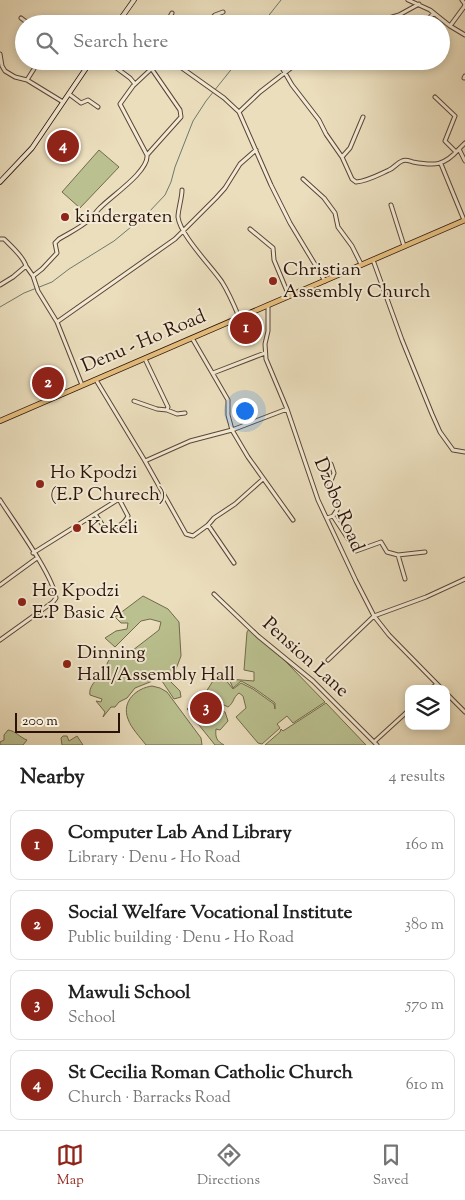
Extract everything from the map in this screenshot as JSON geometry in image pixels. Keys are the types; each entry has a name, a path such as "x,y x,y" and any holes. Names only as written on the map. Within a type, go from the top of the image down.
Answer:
{"main road":[{"name":"Denu - Ho Road","path":"0,421 465,220"}],"street":[{"path":"124,15 134,0"},
{"path":"408,0 419,4 436,15"},
{"path":"462,0 464,5 450,26 465,35"},
{"path":"398,15 419,4"},
{"path":"215,15 223,12"},
{"path":"0,54 5,71 15,77 27,80 63,102"},
{"path":"27,80 34,70"},
{"path":"0,182 27,155 85,70"},
{"path":"120,70 135,84"},
{"path":"148,155 120,106 135,84 149,70"},
{"path":"32,276 42,269 57,253 55,243 89,220 142,169 148,155 181,116 180,110 152,70"},
{"path":"187,70 233,105 239,112 290,223 325,281"},
{"path":"283,70 319,120 342,157 352,179 356,182 369,180 375,175 390,170 401,161 441,164 465,143"},
{"path":"239,112 260,92 290,70"},
{"path":"68,94 81,103 88,100 98,107"},
{"path":"435,97 455,116 446,141 456,152"},
{"path":"342,157 350,148 364,117"},
{"path":"459,149 465,161"},
{"path":"57,322 152,256 183,231 224,188 240,164 256,150"},
{"path":"441,164 465,220"},
{"path":"303,179 324,198 332,209 341,232 352,246 361,264"},
{"path":"182,190 182,204 178,216 183,231 221,282 230,296 239,318"},
{"path":"391,205 404,246"},
{"path":"250,229 273,248 274,260 289,296"},
{"path":"0,239 4,239 7,242 32,276 57,322 82,384"},
{"path":"373,259 402,340 440,432 453,450 465,452"},
{"path":"0,285 13,277 25,265"},
{"name":"Dzobo Road","path":"268,305 268,331 265,353 287,409 318,500 374,616 389,635 437,684"},
{"path":"192,338 228,400 228,415 232,430 263,479 293,520"},
{"path":"213,373 265,353"},
{"path":"145,359 168,407 167,410"},
{"path":"96,379 186,534 193,536 214,518 235,504 263,479"},
{"path":"134,401 177,414 185,413"},
{"path":"145,461 190,441 232,430 287,409"},
{"path":"327,518 333,516 337,510 329,486 334,473 331,464"},
{"path":"33,553 95,514 119,499 128,516 120,526 106,530 95,514"},
{"path":"0,500 37,558 55,590 56,598 0,640"},
{"path":"333,516 356,551 381,542 388,552 398,555 425,552"},
{"path":"208,525 234,563"},
{"path":"398,555 405,579"},
{"path":"0,585 37,558"},
{"path":"328,660 374,616 426,597 465,579"},
{"name":"Pension Lane","path":"214,594 258,636 313,681 376,743"},
{"path":"450,697 465,712"},
{"path":"376,743 405,714"}],"green space":[{"path":"99,150 119,167 80,208 62,192"},
{"path":"143,596 168,609 179,622 181,656 171,682 180,691 181,697 174,699 160,678 135,688 127,698 119,702 115,707 111,707 103,717 105,712 96,701 101,702 102,699 90,695 91,687 109,670 107,664 112,657 124,657 159,630 161,622 150,619 141,621 115,647 105,638 116,631 127,629 128,623 121,623 115,617"},
{"path":"249,629 255,630 325,702 293,723 287,716 277,724 280,728 262,744 258,743 236,717 246,708 243,696 239,693 228,707 220,703 216,709 225,712 228,721 220,730 216,729 217,739 224,745 215,745 194,721 193,716 187,709 192,704 197,705 197,715 200,715 206,692 216,676 220,679 225,679 233,689 241,683 253,689 274,704 275,709 275,703 254,688 241,681 233,688 229,679 254,681 254,672 244,670 247,632"},
{"path":"152,686 167,692 201,738 202,745 146,745 133,729 126,712 132,696 141,689"},
{"path":"326,703 366,745 265,745 281,729 283,731"},
{"path":"8,730 27,740 23,745 0,745"},
{"path":"67,736 69,741 77,736 83,745 62,745 61,738"}],"waterway":[{"path":"269,15 281,0"},
{"path":"0,307 24,293 52,282 114,241 148,213 165,195 193,121 231,70"}],"place":[{"name":"St Cecilia Roman Catholic Church","path":"63,146"},
{"name":"kindergaten","path":"65,217"},
{"name":"Christian Assembly Church","path":"273,281"},
{"name":"Computer Lab And Library","path":"246,328"},
{"name":"Social Welfare Vocational Institute","path":"48,383"},
{"name":"Ho Kpodzi (E.P Churech)","path":"40,484"},
{"name":"Kekeli","path":"77,528"},
{"name":"Ho Kpodzi E.P Basic A","path":"22,602"},
{"name":"Dinning Hall/Assembly Hall","path":"67,664"},
{"name":"Mawuli School","path":"206,708"}]}
